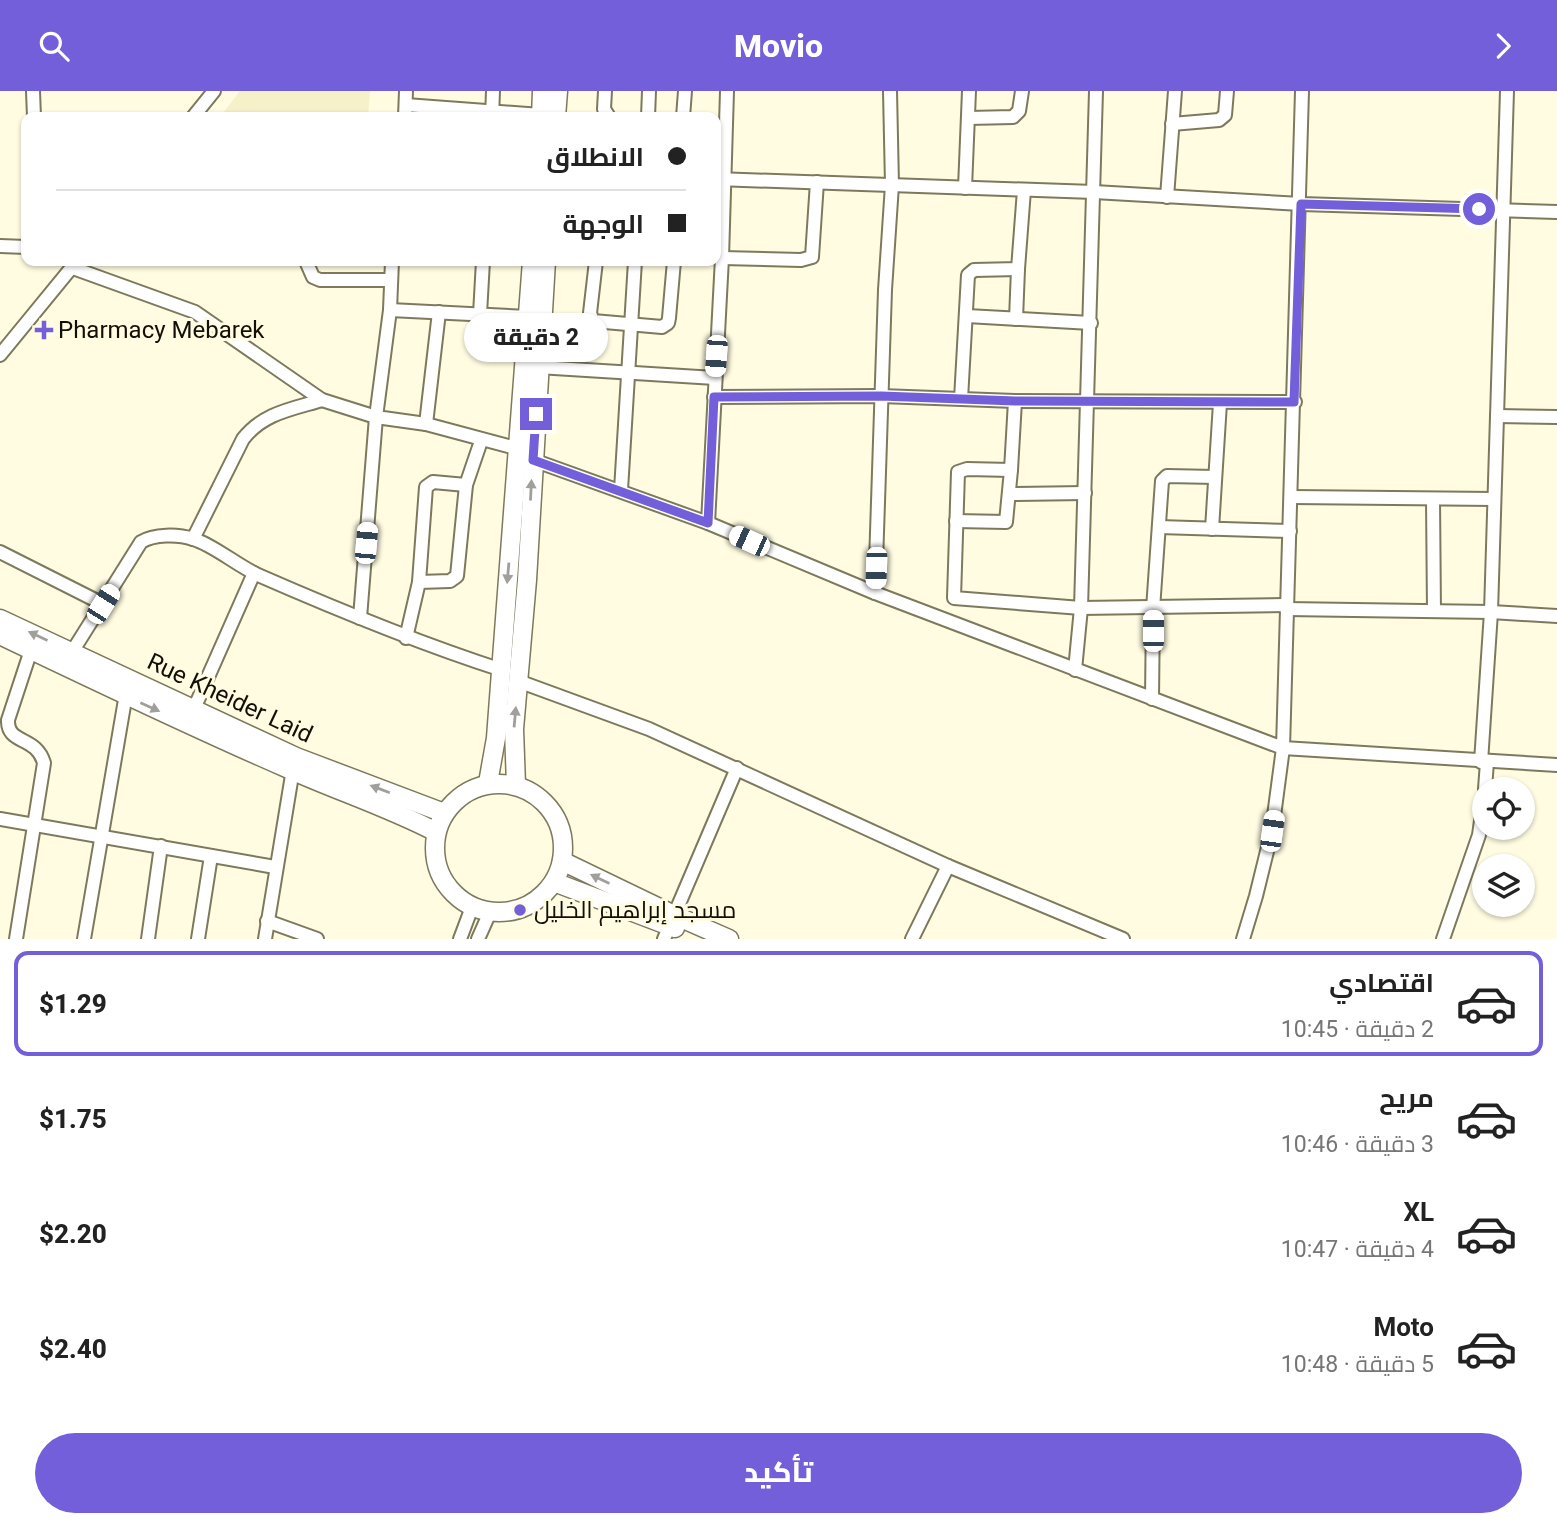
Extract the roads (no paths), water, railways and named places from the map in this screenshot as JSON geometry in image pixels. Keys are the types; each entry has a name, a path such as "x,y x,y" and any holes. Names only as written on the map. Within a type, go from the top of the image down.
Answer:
{"street":[{"path":"33,91 34,112"},
{"path":"197,112 214,91"},
{"path":"406,91 405,111 427,112"},
{"path":"492,112 493,91"},
{"path":"542,91 545,112"},
{"path":"548,112 558,91"},
{"path":"605,91 606,112"},
{"path":"648,112 649,91"},
{"path":"683,112 685,91"},
{"path":"721,166 727,91"},
{"path":"875,593 881,396 892,185 890,91"},
{"path":"965,188 969,91"},
{"path":"968,118 1013,117 1019,111 1021,91"},
{"path":"1075,670 1081,608 1096,91"},
{"path":"1167,197 1175,91"},
{"path":"1172,124 1219,120 1225,115 1227,91"},
{"path":"1243,939 1272,831 1283,748 1301,204 1302,91"},
{"path":"1485,777 1507,91"},
{"path":"721,179 1557,212"},
{"path":"722,258 808,260 812,257 817,182"},
{"path":"1016,319 1024,190"},
{"path":"708,523 722,258 721,218"},
{"path":"0,246 21,247"},
{"path":"0,355 73,266"},
{"path":"80,266 195,312 322,400 376,417 426,424 526,454 708,523 875,593 1283,748 1557,765"},
{"path":"308,266 313,277 320,280 390,280"},
{"path":"360,618 376,417 390,310 391,266"},
{"path":"480,314 483,266"},
{"path":"516,785 514,729 527,580 528,317 532,266"},
{"path":"488,783 496,738 526,454 538,367 546,266"},
{"path":"596,266 591,318 597,323 662,327 668,323 674,266"},
{"path":"621,490 635,266"},
{"path":"961,399 969,272 1018,269"},
{"path":"390,310 528,317"},
{"path":"426,424 439,311"},
{"path":"967,316 1091,323"},
{"path":"538,367 715,378"},
{"path":"714,397 881,396 1015,401 1294,402"},
{"path":"193,538 243,439 253,426 272,414 322,400"},
{"path":"956,521 1004,523 1008,519 1015,401"},
{"path":"1212,529 1220,403"},
{"path":"1497,416 1557,417"},
{"path":"419,582 450,581 457,576 466,485 481,441"},
{"path":"953,623 957,475 960,470 1011,470"},
{"path":"1152,699 1153,609 1164,477 1215,477"},
{"path":"406,638 419,582 428,485 433,482 466,485"},
{"path":"1010,494 1085,493"},
{"path":"1292,497 1494,499"},
{"path":"1433,499 1434,611"},
{"path":"1159,527 1290,531"},
{"path":"72,652 141,542 159,536 193,538 254,573 406,638 502,670"},
{"path":"0,552 103,604"},
{"path":"193,711 254,573"},
{"path":"954,597 1081,608 1286,607 1557,616"},
{"name":"Rue Kheider Laid","path":"0,619 128,677 294,764 436,832"},
{"name":"Rue Kheider Laid","path":"0,635 126,696 294,764 444,813"},
{"path":"16,939 44,764 36,747 12,734 8,720 31,650"},
{"path":"84,939 128,677"},
{"path":"518,681 649,729 948,866 1123,939"},
{"path":"265,939 294,764"},
{"path":"669,927 737,768"},
{"path":"488,783 516,785 533,793 548,806 558,822 563,841 562,861 554,882 542,896 527,907 509,912 490,912 472,907 453,894 440,876 434,855 436,832 444,813 455,799 471,789 488,783"},
{"path":"0,819 275,867"},
{"path":"1443,939 1477,840"},
{"path":"148,939 161,846"},
{"path":"198,939 211,856"},
{"path":"562,861 669,927 729,939"},
{"path":"912,939 948,866"},
{"path":"554,882 701,939"},
{"path":"460,939 472,907"},
{"path":"478,939 490,912"},
{"path":"267,921 317,939"}],"place":[{"name":"Pharmacy Mebarek","path":"44,330"},
{"name":"مسجد إبراهيم الخليل","path":"520,910"}]}
